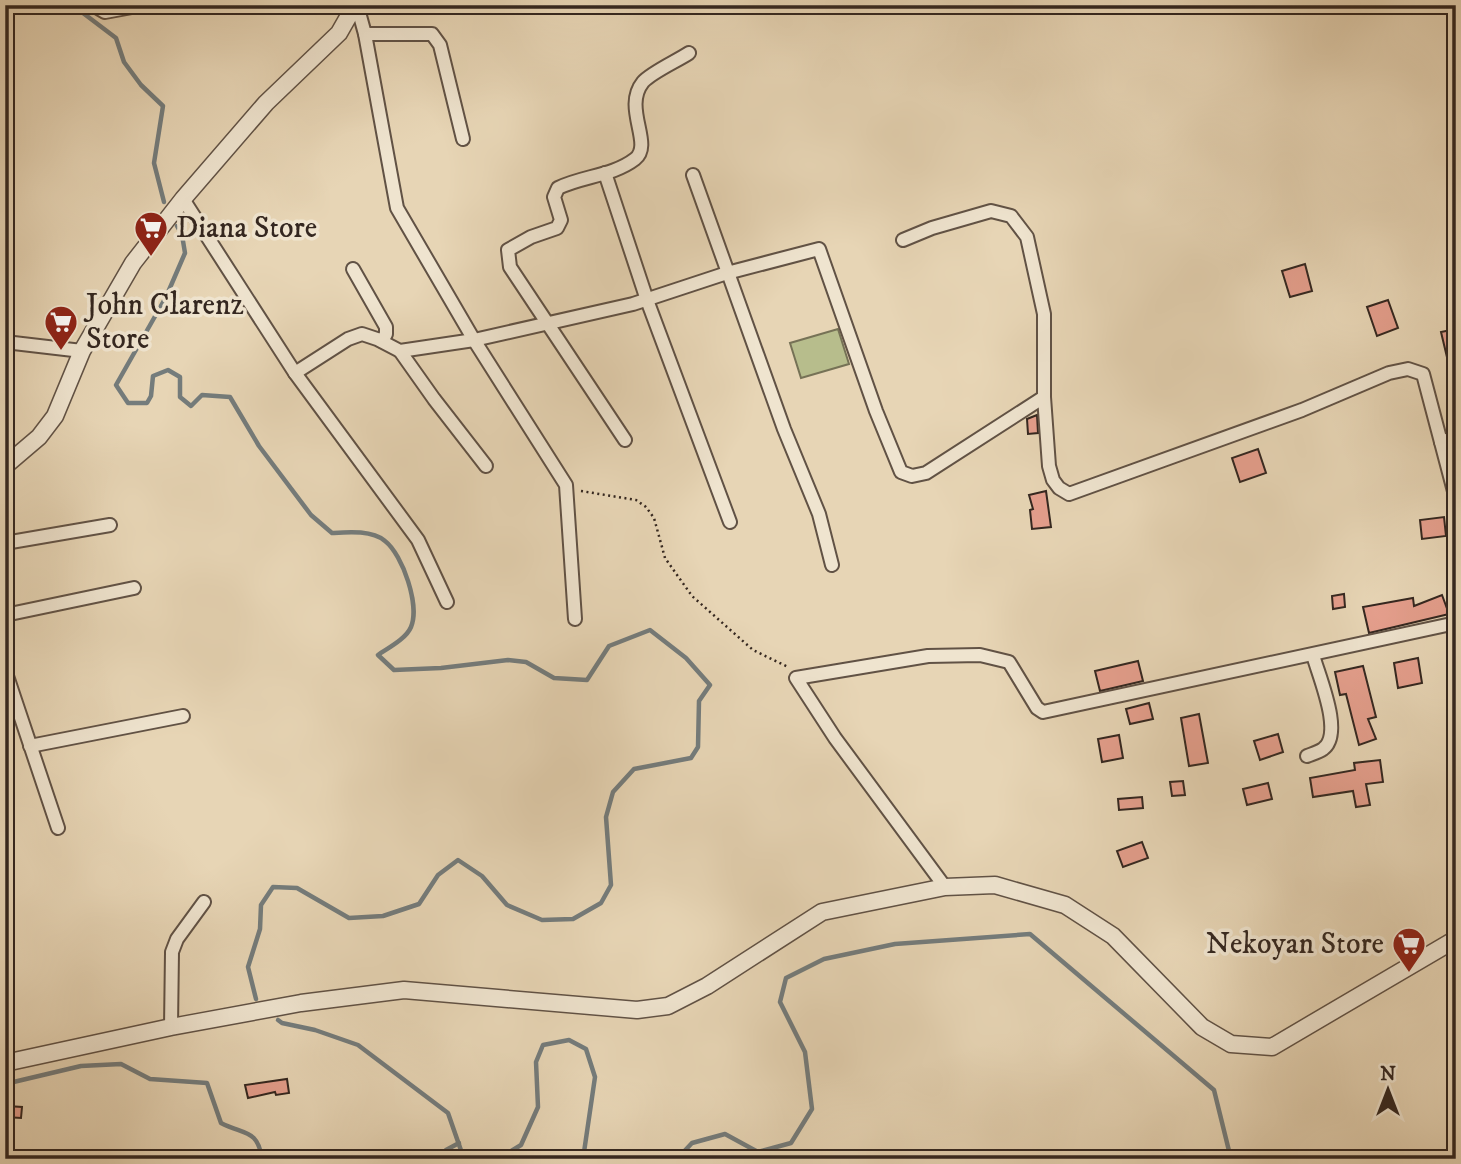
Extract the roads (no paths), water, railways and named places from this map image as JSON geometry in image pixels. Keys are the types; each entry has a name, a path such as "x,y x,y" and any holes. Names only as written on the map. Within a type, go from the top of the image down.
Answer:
{"street":[{"path":"93,5 105,12 142,5"},
{"path":"356,5 365,34 397,208 474,340 566,485 575,619"},
{"path":"5,466 39,437 55,416 82,351 133,263 183,199 266,103 339,33 356,5"},
{"path":"365,34 432,34 440,45 463,139"},
{"path":"625,440 510,267 508,250 531,237 557,228 561,220 554,197 558,188 605,173 636,159 642,146 634,100 643,82 689,53"},
{"path":"605,173 647,300 730,522"},
{"path":"693,175 784,429 819,514 832,565"},
{"path":"183,199 295,373 418,540 447,602"},
{"path":"903,240 932,228 991,211 1011,216 1027,237 1044,314 1044,397 1049,466 1053,480 1069,494 1302,410 1389,373 1408,369 1423,374 1456,499"},
{"path":"400,351 474,340 647,300 727,272 819,249 876,411 901,472 912,476 926,473 1044,397"},
{"path":"353,269 386,327 382,341"},
{"path":"295,373 348,339 362,334 382,341 400,351 486,466"},
{"path":"5,342 82,351"},
{"path":"1441,442 1456,437"},
{"path":"5,543 110,525"},
{"path":"5,615 134,588"},
{"path":"945,887 835,738 796,678 928,656 980,654 1009,662 1037,708 1043,712 1456,623"},
{"path":"1307,756 1324,749 1330,740 1333,726 1313,655"},
{"path":"5,670 58,828"},
{"path":"30,746 183,716"},
{"path":"5,1063 171,1027 301,1003 404,989 637,1010 668,1006 707,986 822,912 945,887 995,886 1065,905 1113,936 1202,1027 1231,1044 1272,1047 1456,939"},
{"path":"171,1027 172,952 177,939 204,902"}],"waterway":[{"path":"55,5 83,13 116,38 124,62 141,85 163,106 154,163 164,202"},
{"path":"177,226 182,235 185,253 166,297 116,385 128,403 147,403 151,396 153,376 168,370 180,377 180,397 191,406 202,395 230,397 259,446 311,515 332,533 367,533 380,537 392,548 404,569 413,607 409,631 378,655 394,670 441,668 508,660 526,662 554,678 587,680 609,646 650,630 686,658 710,685 699,701 698,747 691,758 634,769 613,792 606,817 611,885 601,903 573,919 542,920 507,905 482,876 458,860 438,875 419,904 383,916 349,918 297,888 273,887 261,905 260,929 248,967 256,999"},
{"path":"677,1159 692,1143 725,1134 758,1152 791,1143 812,1109 805,1052 780,1002 786,978 824,959 895,944 1030,934 1214,1090 1231,1159"},
{"path":"278,1020 358,1045 448,1113 464,1159"},
{"path":"498,1159 521,1145 538,1107 536,1062 543,1045 569,1040 586,1049 595,1077 583,1159"},
{"path":"5,1084 81,1066 121,1064 150,1079 207,1083 221,1123 249,1134 257,1142 262,1159"},
{"path":"442,1159 446,1150 459,1143"}],"place":[{"name":"Diana Store","path":"151,258"},
{"name":"John Clarenz Store","path":"61,352"},
{"name":"Nekoyan Store","path":"1409,974"}]}
